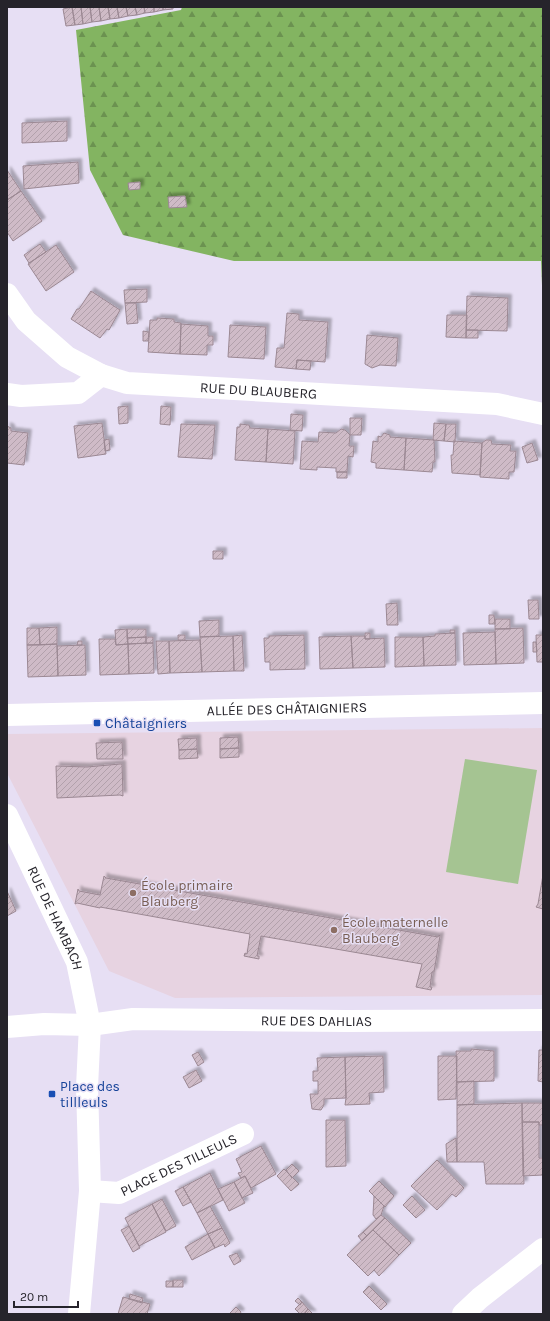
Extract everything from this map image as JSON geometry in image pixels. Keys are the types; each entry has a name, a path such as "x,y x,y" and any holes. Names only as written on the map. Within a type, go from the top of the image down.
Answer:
{"street":[{"name":"RUE DU BLAUBERG","path":"7,294 26,321 67,357 101,375 135,384 497,404 543,414"},
{"path":"7,394 22,396 78,394 101,375"},
{"name":"ALLÉE DES CHÂTAIGNIERS","path":"7,715 543,703"},
{"name":"RUE DE HAMBACH","path":"7,816 77,962 90,1025 87,1087 90,1191 79,1314"},
{"name":"RUE DES DAHLIAS","path":"7,1027 44,1024 90,1025 133,1018 348,1021 543,1020"},
{"name":"PLACE DES TILLEULS","path":"90,1191 119,1193 243,1134"},
{"path":"463,1314 480,1298 543,1249"}],"shaded area":[{"path":"543,728 543,995 175,998 109,971 7,773 7,734"}],"green space":[{"path":"182,7 543,7 543,310 541,261 234,261 123,235 90,170 76,30 181,10"},
{"path":"465,759 537,770 518,884 446,872"}],"building":[{"path":"72,7 81,7 83,24 75,25"},
{"path":"72,7 75,25 66,26 63,9"},
{"path":"81,7 90,7 92,22 83,24"},
{"path":"90,7 99,7 101,21 92,22"},
{"path":"99,7 108,7 110,19 101,21"},
{"path":"108,7 117,7 119,18 110,19"},
{"path":"117,7 126,7 128,16 119,18"},
{"path":"126,7 135,7 137,15 128,16"},
{"path":"135,7 144,7 145,13 137,15"},
{"path":"144,7 154,7 154,12 145,13"},
{"path":"154,7 163,7 163,10 154,12"},
{"path":"163,7 173,7 173,9 163,10"},
{"path":"67,121 67,141 22,143 22,123"},
{"path":"78,162 79,183 24,189 23,166"},
{"path":"7,170 21,191 7,200"},
{"path":"140,182 140,189 129,190 128,183"},
{"path":"21,191 42,221 13,241 7,232 7,200"},
{"path":"185,196 187,207 169,208 168,197"},
{"path":"40,244 46,252 29,263 24,255"},
{"path":"56,245 74,272 46,291 28,264"},
{"path":"147,289 147,302 125,303 124,290"},
{"path":"91,291 120,310 109,330 107,329 100,338 71,319"},
{"path":"467,296 508,298 507,331 466,330"},
{"path":"125,303 136,303 138,323 127,324"},
{"path":"287,313 299,314 299,320 328,322 325,362 297,360 296,369 275,367 277,348 284,348"},
{"path":"447,315 467,315 466,338 446,337"},
{"path":"157,318 174,319 174,322 181,323 180,354 148,352 150,320 157,320"},
{"path":"181,324 208,326 208,336 213,336 213,345 207,345 207,355 180,354"},
{"path":"230,325 266,327 264,359 228,357"},
{"path":"466,330 478,330 478,338 466,338"},
{"path":"143,331 149,332 148,341 143,341"},
{"path":"367,335 398,338 396,366 380,365 372,368 365,364"},
{"path":"297,360 311,361 310,370 296,369"},
{"path":"128,406 128,423 119,424 118,407"},
{"path":"161,406 171,407 170,425 160,424"},
{"path":"291,414 303,415 302,431 290,430"},
{"path":"350,418 362,418 361,435 350,435"},
{"path":"102,423 106,454 78,458 74,426"},
{"path":"434,423 446,424 444,441 433,440"},
{"path":"181,424 215,425 212,459 178,457"},
{"path":"240,424 249,425 250,428 268,429 266,462 235,460 237,427 240,427"},
{"path":"446,424 456,424 455,442 444,441"},
{"path":"7,426 11,428 11,431 28,433 24,465 7,463"},
{"path":"268,429 295,431 293,464 266,462"},
{"path":"341,429 345,430 350,435 349,446 354,446 353,457 348,456 347,472 336,472 336,468 317,467 317,470 300,469 302,441 318,442 319,432 336,433"},
{"path":"384,433 390,435 390,437 406,438 404,470 376,468 376,463 371,462 373,441 378,442 378,436 381,437"},
{"path":"406,438 434,440 435,462 433,462 432,472 404,470"},
{"path":"109,439 110,450 105,451 104,440"},
{"path":"486,440 491,440 492,444 511,445 510,451 516,451 514,472 509,472 509,479 480,477 482,443"},
{"path":"454,441 482,443 480,475 452,473 451,455 453,455"},
{"path":"532,443 538,460 527,463 522,447"},
{"path":"337,472 347,472 347,478 337,478"},
{"path":"213,551 223,551 223,559 213,559"},
{"path":"528,600 538,600 539,619 529,619"},
{"path":"397,603 398,625 387,625 386,604"},
{"path":"489,615 494,615 495,624 489,624"},
{"path":"495,619 510,619 510,629 495,629"},
{"path":"219,620 219,636 200,637 199,621"},
{"path":"57,627 57,644 40,645 39,628"},
{"path":"27,628 39,628 40,645 27,645"},
{"path":"523,628 524,663 496,664 495,629"},
{"path":"127,629 146,629 146,637 127,638"},
{"path":"127,629 128,644 116,645 115,630"},
{"path":"450,630 455,630 455,633 450,633"},
{"path":"495,632 496,664 464,665 463,633"},
{"path":"365,633 370,633 370,639 365,639"},
{"path":"455,633 456,665 424,666 423,637 435,636 435,634"},
{"path":"178,635 185,635 185,640 178,640"},
{"path":"242,635 244,671 234,671 233,636"},
{"path":"304,635 305,669 270,670 270,662 265,662 264,638 269,638 269,636"},
{"path":"536,635 543,635 543,662 537,662"},
{"path":"233,636 234,671 202,672 200,637"},
{"path":"351,636 365,636 365,639 384,638 385,667 353,668"},
{"path":"351,636 353,668 320,669 319,637"},
{"path":"146,637 153,637 153,643 146,643"},
{"path":"146,637 146,643 128,644 127,638"},
{"path":"395,637 423,637 424,666 395,667"},
{"path":"99,639 115,639 116,645 128,644 129,674 100,675"},
{"path":"200,640 202,672 170,673 169,641"},
{"path":"78,641 82,641 82,645 77,645"},
{"path":"156,641 169,641 170,673 158,674"},
{"path":"533,642 536,642 537,652 533,652"},
{"path":"153,643 154,673 129,674 128,644"},
{"path":"57,644 58,676 28,677 27,645"},
{"path":"85,645 86,675 58,676 57,646"},
{"path":"238,737 239,748 220,749 220,738"},
{"path":"197,738 197,749 179,750 178,739"},
{"path":"122,742 123,759 97,759 96,743"},
{"path":"239,748 239,757 220,758 220,749"},
{"path":"197,749 198,758 179,759 179,750"},
{"path":"122,764 123,796 57,798 56,766 87,767"},
{"path":"543,875 543,909 536,907 538,904"},
{"path":"104,876 106,878 438,937 439,935 434,972 432,972 431,990 416,987 422,964 261,936 257,956 259,956 259,959 244,956 245,953 247,954 250,934 77,903 75,904 78,889 79,891 100,895"},
{"path":"7,891 16,911 7,916"},
{"path":"471,1049 494,1051 494,1081 457,1082 456,1051 471,1051"},
{"path":"539,1050 543,1050 543,1082 538,1081"},
{"path":"198,1052 204,1062 198,1066 192,1055"},
{"path":"383,1056 384,1092 369,1093 370,1104 345,1105 345,1057"},
{"path":"438,1056 457,1056 456,1099 438,1100"},
{"path":"345,1057 346,1098 324,1099 324,1105 321,1110 312,1109 310,1094 318,1094 318,1081 313,1081 313,1071 318,1071 317,1058"},
{"path":"196,1070 202,1081 189,1088 183,1077"},
{"path":"474,1081 474,1104 457,1105 457,1082"},
{"path":"522,1103 524,1184 486,1184 484,1162 457,1162 457,1105"},
{"path":"522,1103 543,1103 543,1125 539,1125 539,1122 522,1122"},
{"path":"326,1120 345,1120 346,1166 326,1167"},
{"path":"522,1122 539,1122 539,1158 543,1158 543,1175 523,1176"},
{"path":"456,1138 457,1162 447,1162 446,1144"},
{"path":"261,1146 276,1174 251,1188 245,1176 241,1178 238,1173 242,1172 236,1159"},
{"path":"437,1160 464,1188 456,1197 452,1194 437,1210 411,1186"},
{"path":"292,1164 299,1171 292,1178 286,1170"},
{"path":"284,1169 299,1184 291,1191 277,1176"},
{"path":"210,1173 223,1200 197,1213 183,1187"},
{"path":"245,1176 253,1193 242,1198 234,1182"},
{"path":"379,1181 394,1196 385,1207 369,1191"},
{"path":"234,1182 245,1203 229,1211 218,1189"},
{"path":"183,1187 191,1202 183,1206 175,1191"},
{"path":"374,1196 384,1206 381,1215 376,1219 373,1215"},
{"path":"412,1196 425,1210 416,1218 403,1205"},
{"path":"162,1199 176,1226 166,1231 152,1204"},
{"path":"152,1204 166,1232 139,1246 125,1218"},
{"path":"210,1206 222,1228 208,1234 197,1213"},
{"path":"381,1215 385,1218 367,1236 363,1232"},
{"path":"385,1218 411,1243 399,1255 373,1230"},
{"path":"129,1226 140,1248 133,1252 121,1230"},
{"path":"222,1228 230,1243 225,1247 224,1244 215,1248 208,1234"},
{"path":"373,1230 394,1250 368,1276 347,1255"},
{"path":"363,1232 367,1236 362,1241 358,1236"},
{"path":"208,1234 215,1248 192,1260 185,1247"},
{"path":"394,1250 399,1255 379,1276 374,1270"},
{"path":"237,1253 241,1261 234,1265 229,1256"},
{"path":"173,1280 183,1280 183,1287 173,1287"},
{"path":"166,1281 173,1281 173,1287 166,1287"},
{"path":"369,1286 387,1304 381,1310 363,1292"},
{"path":"130,1294 143,1298 142,1303 129,1299"},
{"path":"123,1297 150,1304 147,1314 118,1314"},
{"path":"298,1298 302,1302 300,1305 295,1301"},
{"path":"302,1302 308,1309 304,1314 300,1314 295,1309"},
{"path":"236,1307 241,1312 240,1314 229,1314"},
{"path":"308,1309 313,1314 304,1314"}],"place":[{"name":"Châtaigniers","path":"97,723"},
{"name":"École primaire Blauberg","path":"133,893"},
{"name":"École maternelle Blauberg","path":"334,930"},
{"name":"Place des tillleuls","path":"52,1094"}]}
